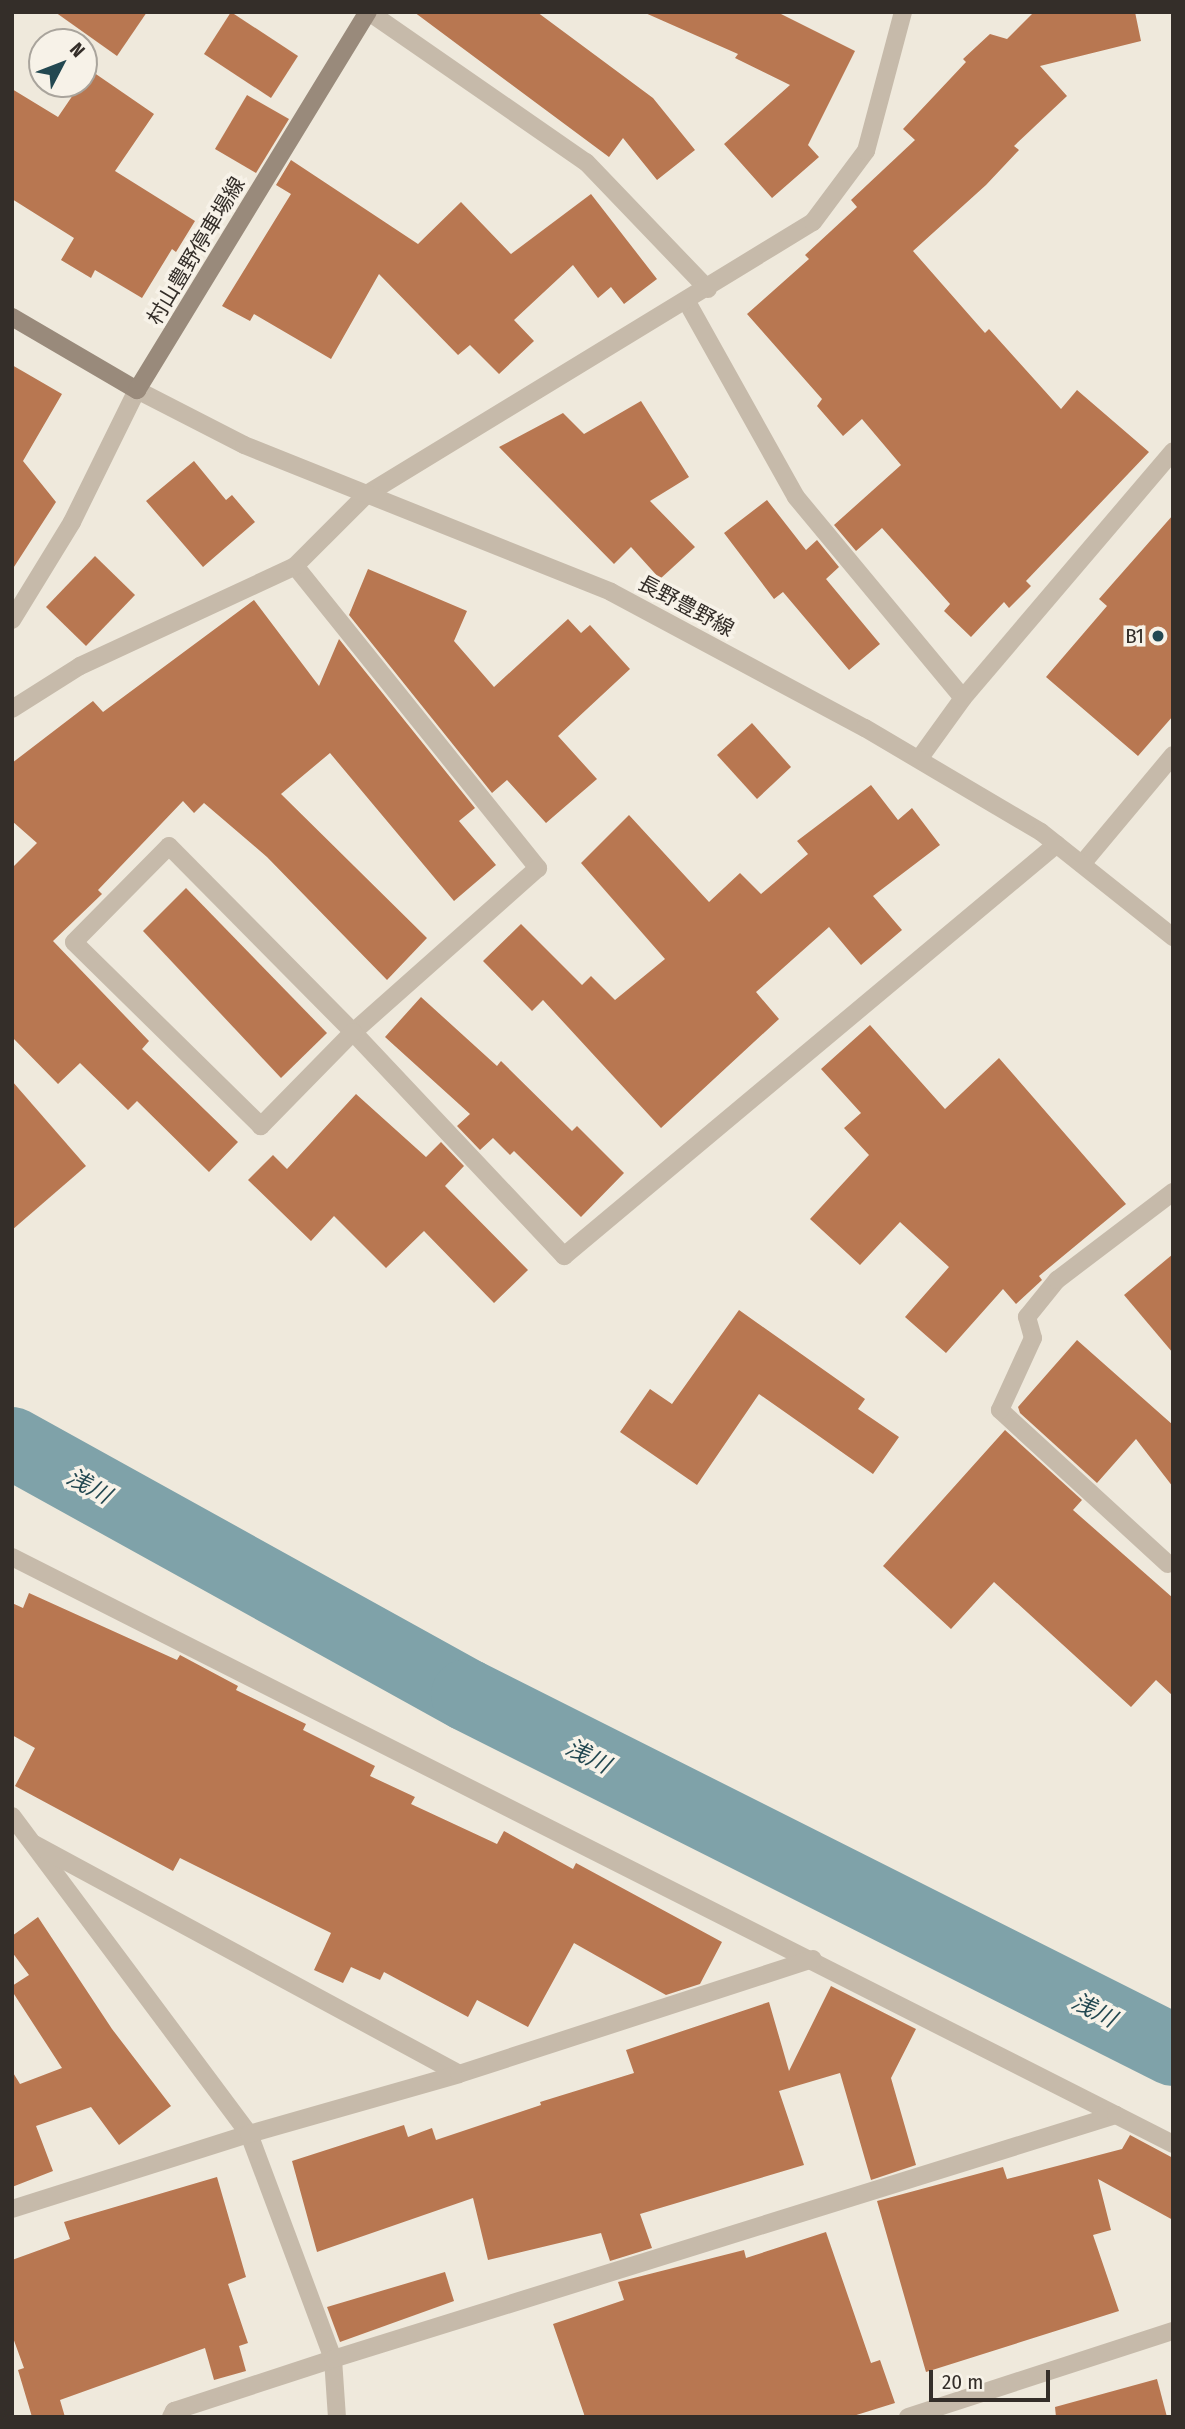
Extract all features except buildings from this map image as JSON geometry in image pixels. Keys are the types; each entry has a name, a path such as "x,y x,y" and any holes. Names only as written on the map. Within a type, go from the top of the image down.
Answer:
{"main road":[{"name":"村山豊野停車場線","path":"137,390 369,12"},
{"path":"12,317 137,390"}],"street":[{"path":"369,12 586,162 708,289"},
{"path":"12,709 80,666 295,566 367,494 687,302 813,222 866,151 903,12"},
{"path":"687,302 796,497 963,698"},
{"path":"12,620 72,522 137,390"},
{"name":"長野豊野線","path":"137,390 244,445 611,592 919,759 1057,844 1173,937"},
{"path":"919,759 963,698 1173,451"},
{"path":"295,566 538,868 353,1032 261,1126 74,942 169,846 353,1032 564,1256 1057,844"},
{"path":"1082,864 1173,755"},
{"path":"1168,1564 1000,1410 1033,1338 1027,1317 1057,1280 1173,1192"},
{"path":"12,1557 813,1959 1173,2144"},
{"path":"12,1816 248,2134 333,2358 337,2417"},
{"path":"28,1841 459,2074"},
{"path":"12,2209 248,2134 459,2074 813,1959"},
{"path":"172,2417 174,2412 333,2358 1116,2115"},
{"path":"908,2417 1173,2331"}],"waterway":[{"name":"浅川","path":"12,1443 467,1695 1173,2050"}],"place":[{"name":"B1","path":"1158,636"}]}
